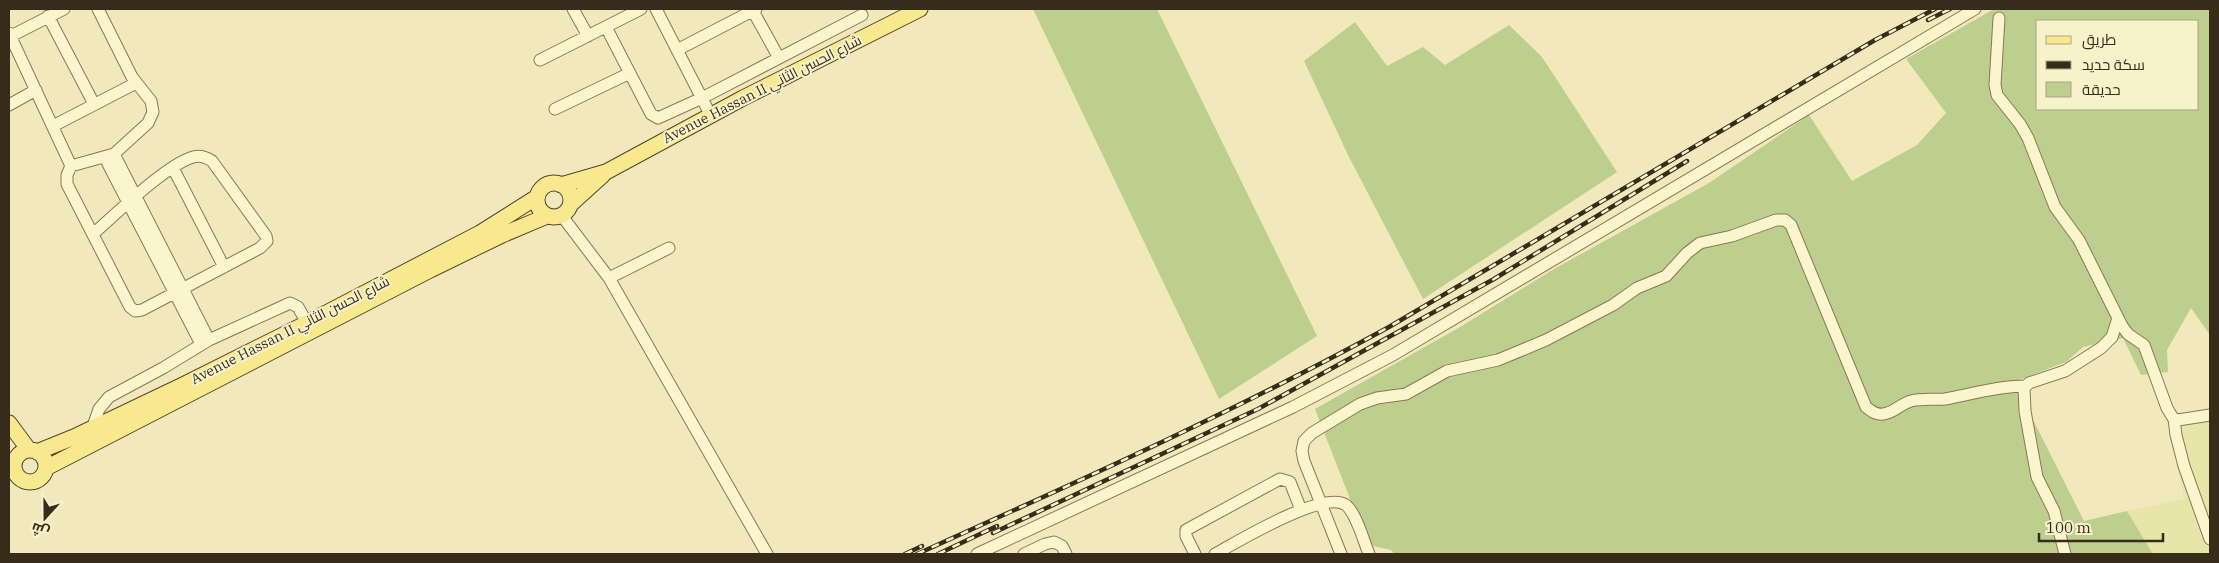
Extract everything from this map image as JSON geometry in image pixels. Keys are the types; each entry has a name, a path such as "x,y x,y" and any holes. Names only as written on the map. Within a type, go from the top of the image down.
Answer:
{"main road":[{"name":"Avenue Hassan II شارع الحسن الثاني","path":"561,185 606,172 798,70 920,9"},
{"name":"Avenue Hassan II شارع الحسن الثاني","path":"537,197 480,233 307,323 92,429 33,451 21,453 14,472 34,481 43,474 46,468 430,270 502,235 560,212 606,172"},
{"path":"554,183 561,185 571,196 560,212 541,212 537,205 537,197 540,190 546,185 554,183"},
{"path":"9,424 33,451 44,458 46,468"},
{"path":"9,438 14,472"}],"street":[{"path":"64,9 9,36 71,166 67,175 67,184 93,234 132,309 142,310 263,246 267,241 266,236 212,160 203,156 193,157 174,168 93,234"},
{"path":"71,166 110,156 148,123 152,116 151,101 136,83 98,9"},
{"path":"573,9 588,36"},
{"path":"540,60 641,9"},
{"path":"656,9 711,116"},
{"path":"977,554 1293,407 1393,355 1975,9"},
{"path":"677,50 754,10 779,58"},
{"path":"606,27 651,114 656,118 702,98 862,15"},
{"path":"48,16 94,104"},
{"path":"1999,18 1994,85 1997,95 2010,110 2028,138 2055,207 2079,240 2118,318 2128,334 2144,345 2158,386 2174,419 2184,466 2210,539"},
{"path":"790,53 798,70"},
{"path":"555,109 630,73"},
{"path":"53,126 136,83"},
{"path":"9,105 36,90"},
{"path":"110,156 205,342"},
{"path":"174,168 224,267"},
{"path":"560,212 609,278 766,554"},
{"path":"1341,554 1304,461 1302,451 1304,442 1312,433 1368,401 1406,394 1447,371 1498,360 1546,340 1613,305 1637,288 1666,276 1687,253 1700,243 1732,236 1776,220 1785,220 1791,225 1866,407 1873,413 1894,412 1912,401 1943,399 2007,386 2026,386 2065,371 2095,352 2112,337 2118,318"},
{"path":"609,278 669,248"},
{"path":"92,429 99,408 109,397 163,368 205,342 290,303 298,307 307,323"},
{"path":"2026,386 2024,405 2037,477 2054,511 2065,554"},
{"path":"2174,419 2210,415"},
{"path":"1195,554 1186,536 1186,530 1280,479 1290,482 1302,510"},
{"path":"1215,554 1258,530 1302,510 1334,501 1347,506 1351,512 1369,554"},
{"path":"1024,554 1054,542 1062,546 1066,554"}],"shaded area":[{"path":"2210,417 2210,554 2153,554 2127,511 2184,499 2169,421"}],"green space":[{"path":"1033,9 1157,9 1317,336 1219,399"},
{"path":"1994,9 2210,9 2210,335 2191,308 2167,350 2168,372 2141,375 2123,338 2083,347 2066,362 2014,382 2084,521 2127,511 2153,554 1394,554 1391,550 1368,545 1315,409 1460,327 1554,269 1709,183 1809,115 1852,181 1917,145 1946,113 1906,59"},
{"path":"1355,22 1387,66 1423,47 1445,65 1509,25 1542,57 1617,172 1423,299 1349,157 1304,61"}],"railway":[{"path":"917,554 1215,417 1389,327 1875,40 1935,9"},
{"path":"1928,20 1950,9"},
{"path":"993,533 1258,409 1494,279 1687,161"},
{"path":"938,554 997,526"},
{"path":"905,554 922,546"}]}
